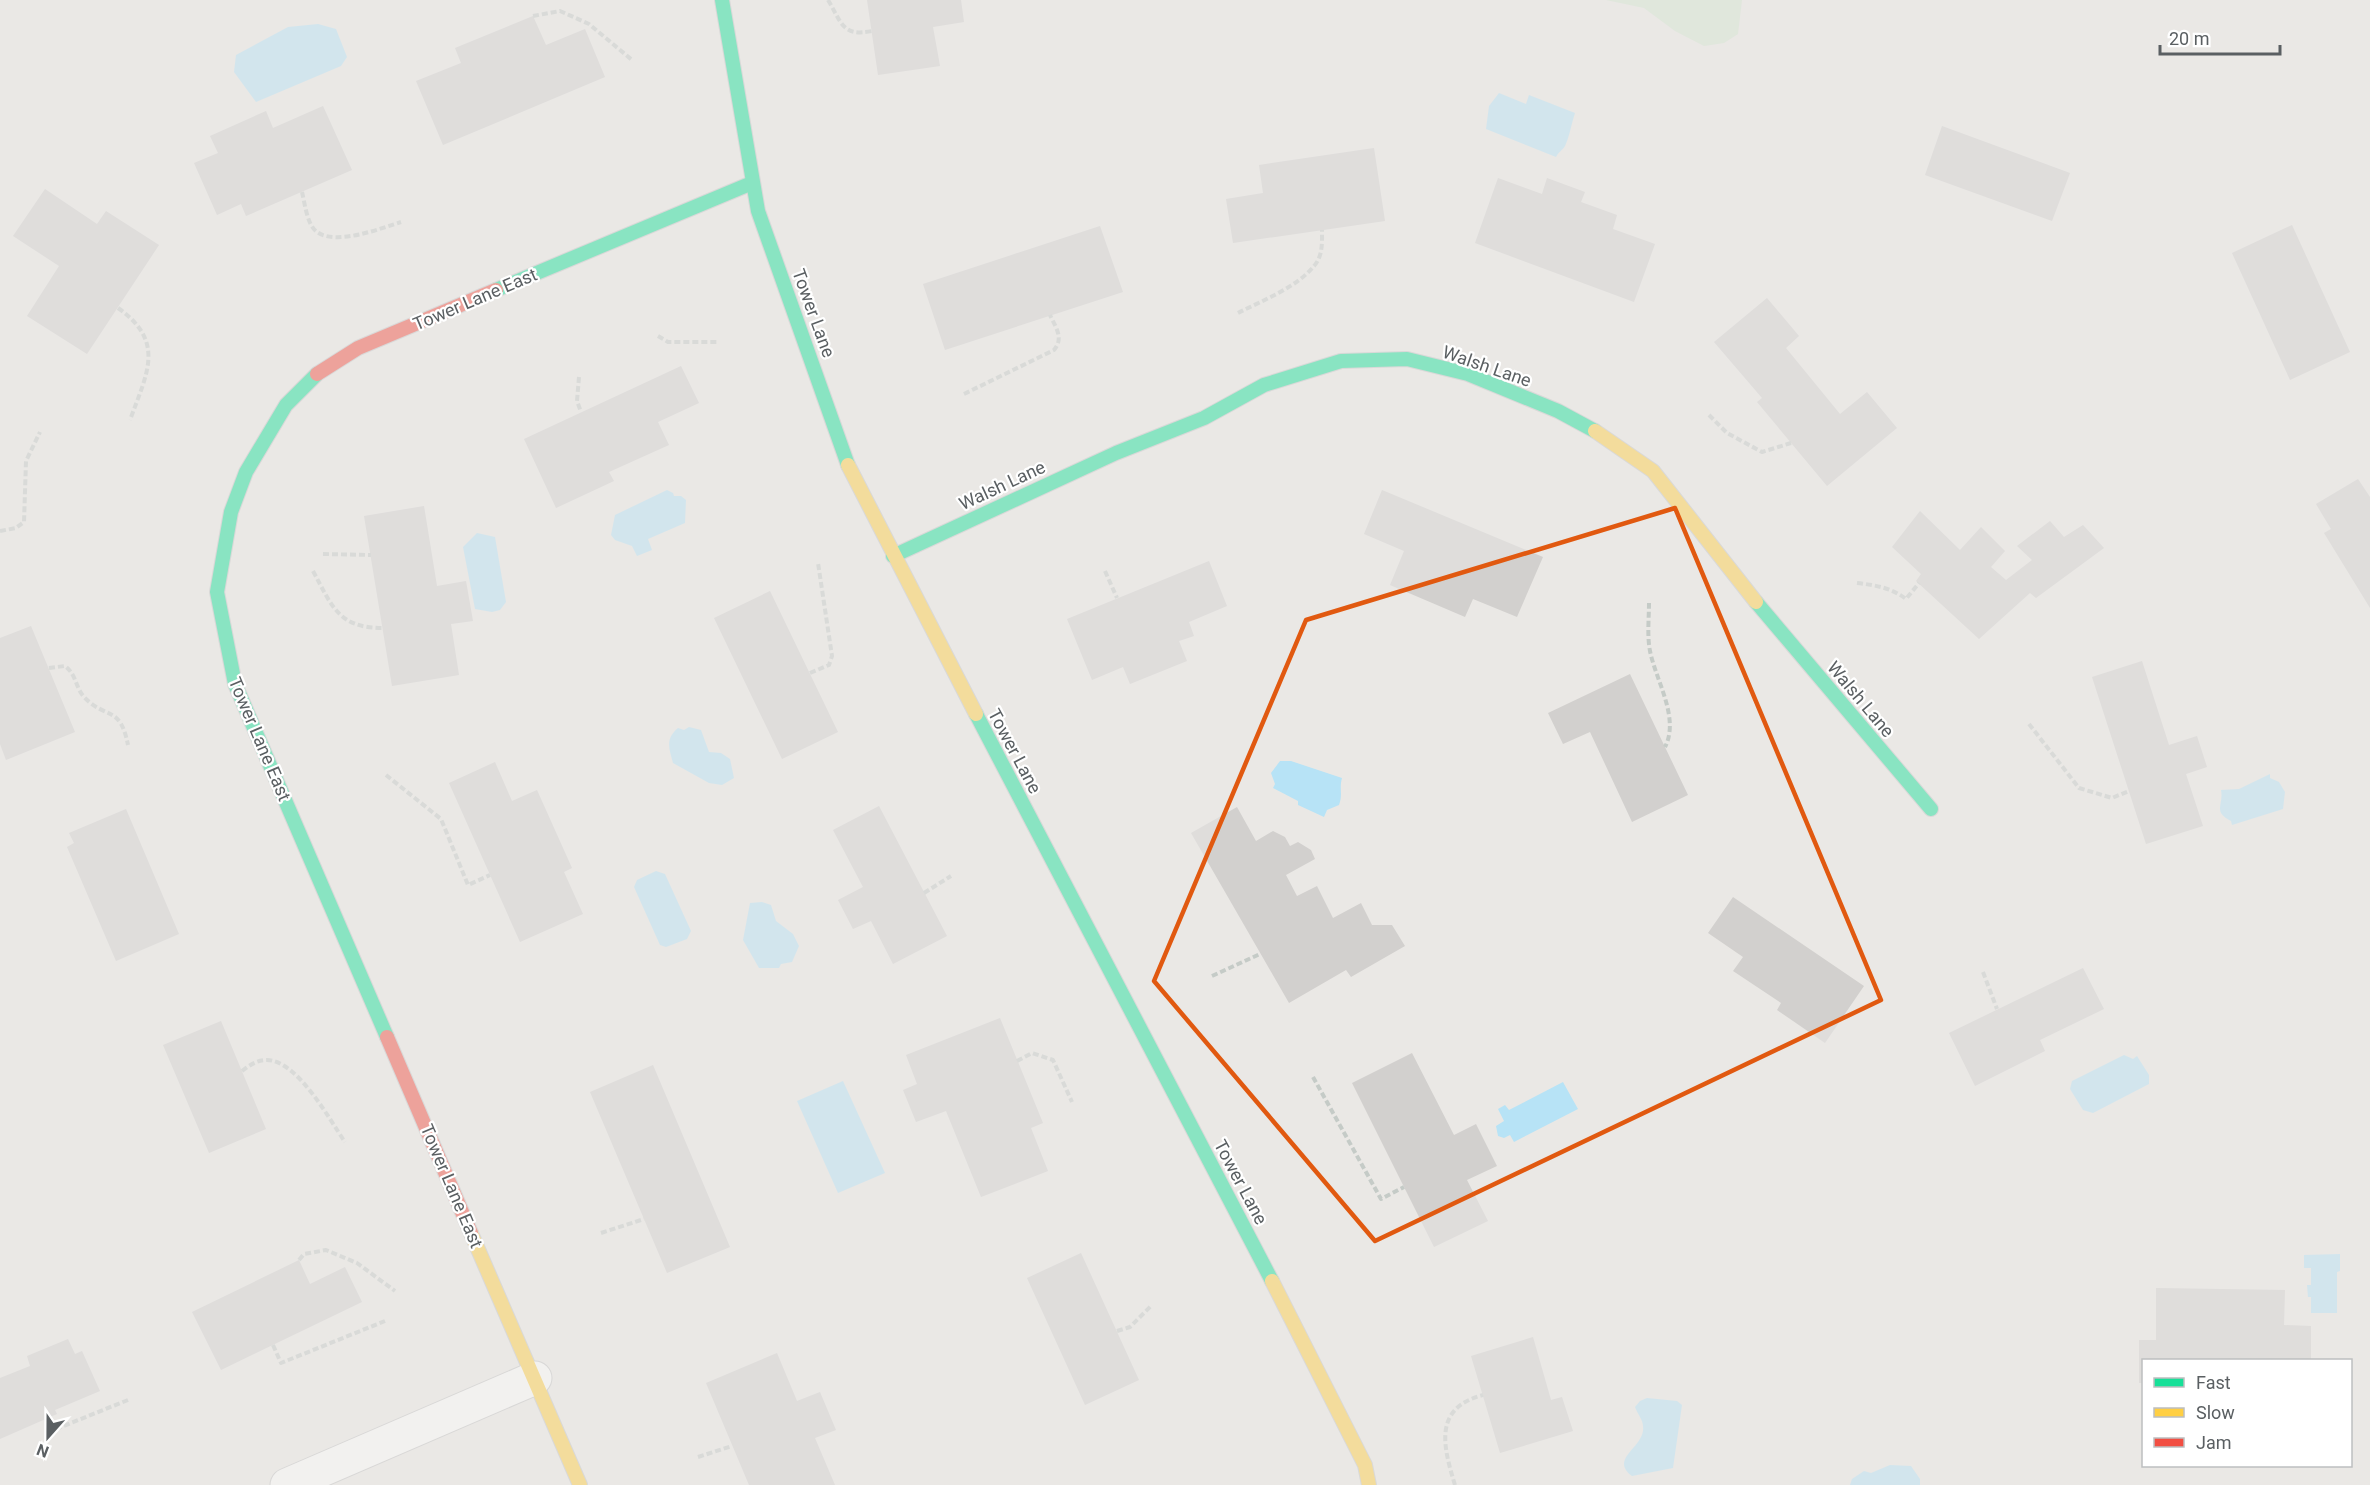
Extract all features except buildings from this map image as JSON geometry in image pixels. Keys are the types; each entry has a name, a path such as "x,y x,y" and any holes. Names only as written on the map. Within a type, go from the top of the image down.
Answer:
{"street":[{"name":"Tower Lane","path":"722,0 758,211 848,464 893,555 1333,1398 1365,1465 1369,1485"},
{"name":"Tower Lane East","path":"580,1485 235,684 217,592 231,512 246,472 286,405 312,377 358,348 752,183"},
{"name":"Walsh Lane","path":"893,555 1116,453 1204,418 1264,385 1341,361 1407,359 1468,374 1558,411 1605,436 1653,471 1772,622 1932,809"},
{"path":"287,1485 535,1378"}],"path":[{"path":"828,0 848,31 855,34 872,31"},
{"path":"533,16 560,11 589,24 632,60"},
{"path":"302,192 310,222 316,231 324,236 360,236 401,222"},
{"path":"1238,313 1292,285 1315,265 1322,249 1322,230"},
{"path":"118,308 136,321 147,339 149,358 130,420"},
{"path":"964,394 1054,350 1059,344 1060,336 1050,315"},
{"path":"658,336 668,342 717,342"},
{"path":"579,377 578,401 581,412"},
{"path":"1709,415 1727,433 1762,452 1791,443"},
{"path":"0,531 16,528 24,522 26,461 40,432"},
{"path":"323,554 371,555"},
{"path":"810,673 829,665 832,656 818,563"},
{"path":"1104,571 1117,598"},
{"path":"313,572 333,608 349,622 363,628 383,628"},
{"path":"1857,583 1877,585 1898,592 1906,599 1919,583"},
{"path":"1649,603 1649,649 1670,719 1670,736 1665,747"},
{"path":"49,668 65,666 71,670 84,697 118,718 125,729 128,745"},
{"path":"2029,724 2079,788 2112,798 2129,791"},
{"path":"386,775 441,819 468,885 490,875"},
{"path":"924,893 951,876"},
{"path":"1212,976 1260,954"},
{"path":"1983,972 1997,1009"},
{"path":"1017,1061 1032,1053 1053,1060 1072,1102"},
{"path":"242,1071 254,1062 269,1060 291,1070 306,1086 345,1142"},
{"path":"1313,1077 1381,1199 1404,1187"},
{"path":"601,1233 644,1219"},
{"path":"299,1260 304,1254 326,1250 357,1263 395,1291"},
{"path":"1117,1331 1130,1327 1151,1306"},
{"path":"273,1345 281,1363 385,1321"},
{"path":"1455,1485 1447,1458 1445,1431 1450,1414 1466,1400 1482,1395"},
{"path":"46,1419 51,1431 128,1400"},
{"path":"698,1457 732,1446"}],"highlighted area":[{"path":"1675,508 1881,1000 1375,1241 1154,981 1306,620"}],"green space":[{"path":"1606,0 1742,0 1738,34 1724,43 1704,46 1675,31 1644,8"}],"water":[{"path":"318,24 336,29 347,57 341,66 256,102 234,72 236,55 288,27"},
{"path":"1499,93 1526,104 1529,95 1575,113 1565,146 1556,157 1486,129 1489,106"},
{"path":"667,490 674,496 681,496 686,500 685,523 648,539 652,550 637,556 632,546 615,540 611,535 615,515"},
{"path":"477,533 495,537 506,602 500,610 492,612 475,609 463,547"},
{"path":"689,727 701,730 709,752 721,753 730,759 734,778 722,785 709,783 673,763 669,748 671,736 678,728 684,730"},
{"path":"1280,761 1291,761 1342,778 1339,805 1327,810 1324,817 1298,805 1298,801 1273,788 1275,784 1271,773"},
{"path":"2270,774 2270,778 2279,782 2285,792 2283,809 2232,825 2231,821 2220,811 2221,790 2239,789"},
{"path":"656,871 665,874 691,931 687,939 666,947 660,945 634,887 637,880"},
{"path":"762,902 771,905 776,921 793,934 799,946 792,962 781,964 779,968 759,968 743,940 750,903"},
{"path":"2124,1055 2133,1059 2137,1056 2149,1075 2149,1084 2093,1113 2083,1110 2070,1089 2072,1081"},
{"path":"843,1081 885,1173 838,1193 797,1101"},
{"path":"1563,1082 1578,1109 1514,1142 1510,1135 1504,1138 1498,1136 1496,1126 1504,1121 1498,1109 1505,1105 1509,1110"},
{"path":"2340,1254 2340,1271 2337,1272 2337,1313 2311,1313 2311,1297 2308,1297 2307,1285 2311,1285 2311,1268 2304,1268 2304,1255"},
{"path":"1647,1398 1677,1401 1682,1405 1673,1468 1632,1476 1624,1464 1642,1433 1643,1424 1635,1407"},
{"path":"1890,1465 1911,1466 1920,1479 1920,1485 1850,1485 1852,1479 1864,1471 1871,1473"}],"traffic: fast":[{"path":"722,0 758,211 848,465"},
{"path":"496,290 752,183"},
{"path":"893,556 1116,453 1204,418 1264,385 1341,361 1407,359 1468,374 1558,411 1595,431"},
{"path":"317,374 286,405 246,472 231,512 217,592 235,684 387,1037"},
{"path":"1756,602 1931,809"},
{"path":"976,714 1272,1281"}],"traffic: slow":[{"path":"1595,431 1653,471 1756,602"},
{"path":"848,465 976,714"},
{"path":"471,1233 580,1485"},
{"path":"1272,1281 1365,1465 1369,1485"}],"traffic: jam":[{"path":"317,374 358,348 496,290"},
{"path":"387,1037 471,1233"}]}
